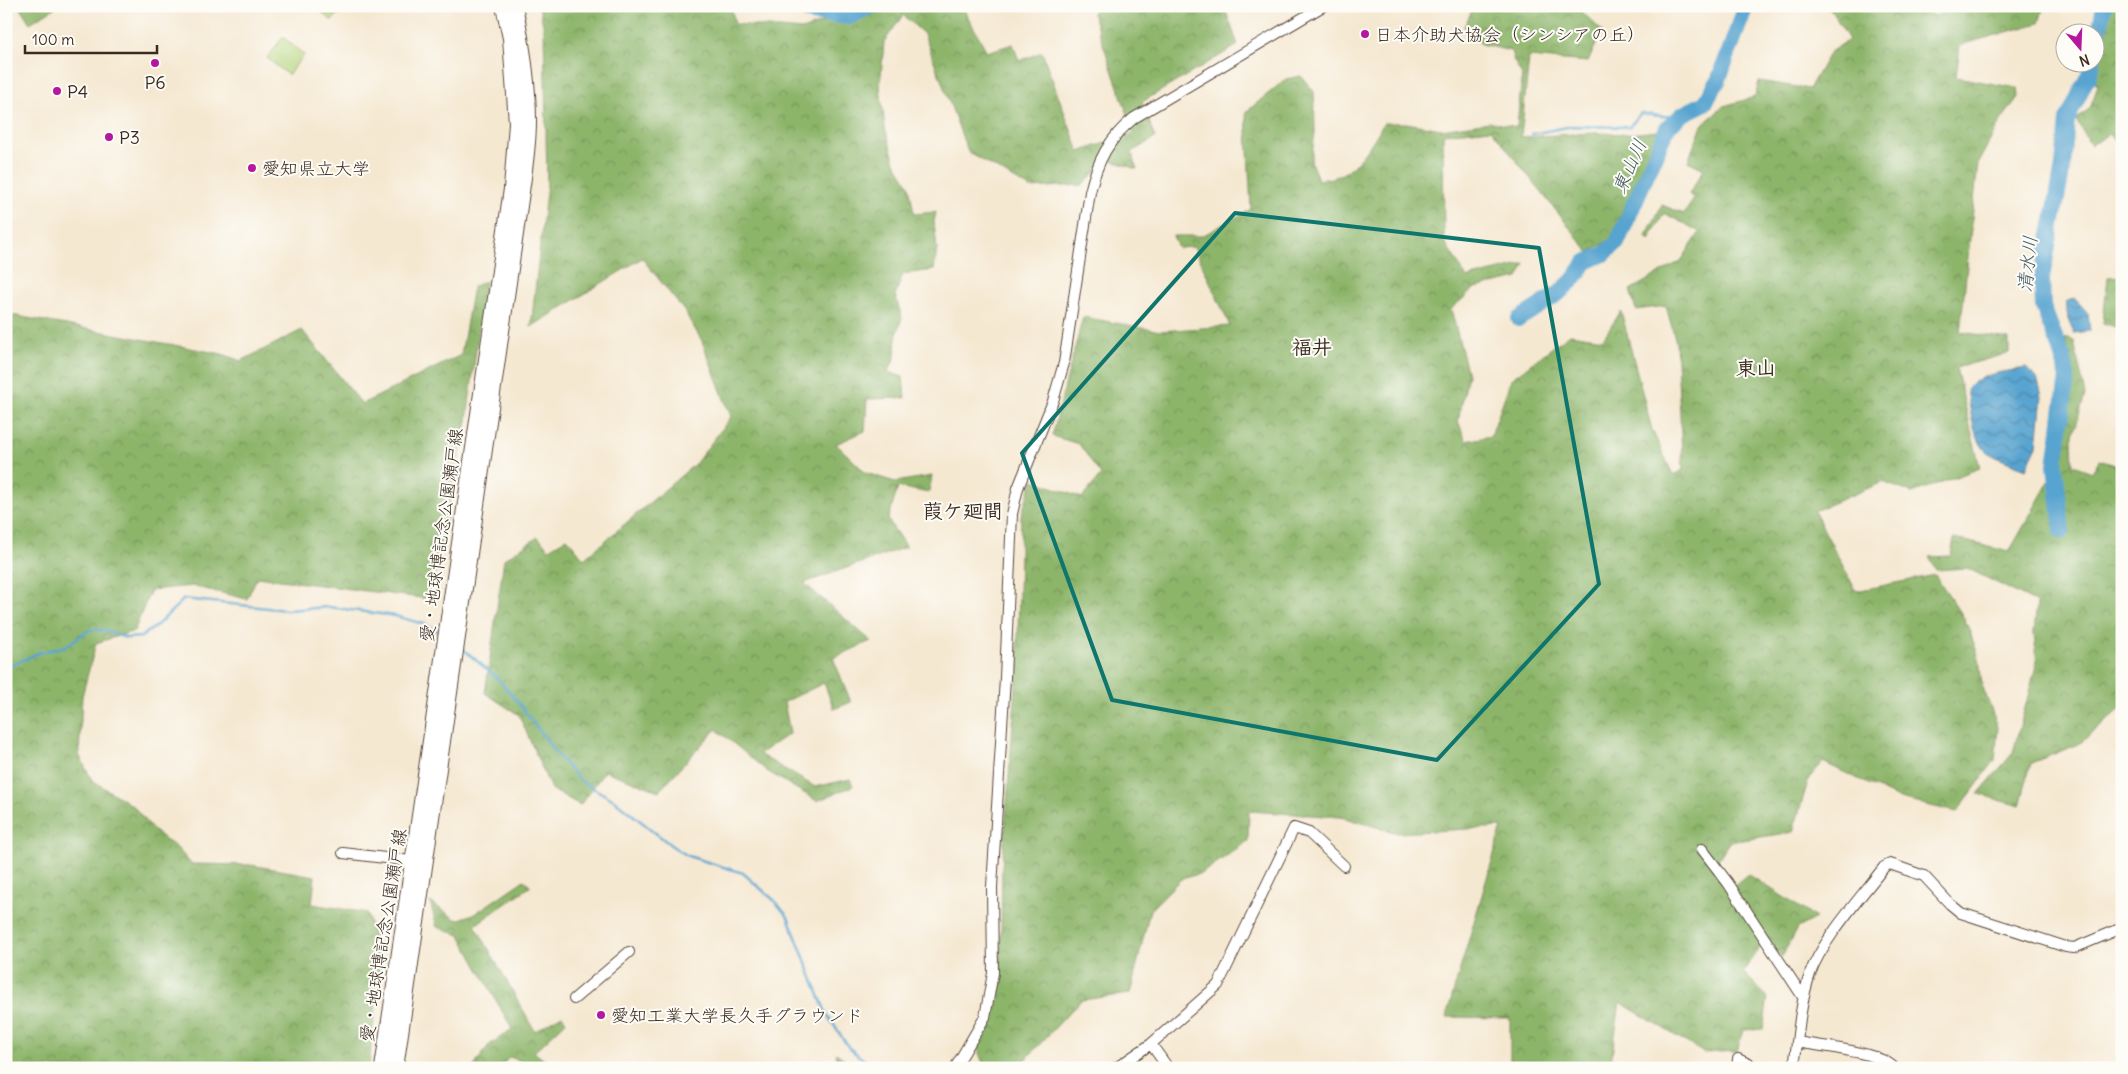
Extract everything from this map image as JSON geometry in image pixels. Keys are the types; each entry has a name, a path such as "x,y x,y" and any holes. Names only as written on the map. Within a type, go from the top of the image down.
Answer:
{"main road":[{"name":"愛・地球博記念公園瀬戸線","path":"382,1068 419,862 434,766 511,189 516,123 510,38 503,6"},
{"name":"愛・地球博記念公園瀬戸線","path":"454,623 522,192 529,123 524,60 516,6"},
{"name":"愛・地球博記念公園瀬戸線","path":"396,1068 419,862"}],"street":[{"path":"955,1068 985,1017 993,973 992,887 1012,514 1018,488 1053,401 1064,363 1087,209 1096,168 1105,149 1119,129 1134,118 1323,6"},
{"path":"1116,1068 1151,1044 1218,985 1294,828 1309,833 1344,866"},
{"path":"1702,849 1728,884 1803,997"},
{"path":"343,852 419,862"},
{"path":"1794,1068 1803,997 1815,962 1839,925 1884,867 1890,864 1924,876 1961,913 2066,947 2074,948 2122,928"},
{"path":"574,999 630,952"},
{"path":"1797,1042 1875,1063 1890,1064 1894,1068"},
{"path":"1151,1044 1168,1068"},
{"path":"1737,1068 1738,1059 1758,1068"}],"highlighted area":[{"path":"1235,213 1539,248 1599,584 1437,760 1112,700 1022,453"}],"green space":[{"path":"19,6 58,6 30,23"},
{"path":"315,6 344,6 332,21"},
{"path":"539,6 731,6 735,24 802,30 866,6 962,6 987,52 1013,44 1019,61 1042,52 1079,152 1134,133 1092,12 1102,6 1224,6 1238,45 1142,102 1155,138 1132,152 1137,169 1109,160 1082,185 1030,188 968,152 924,34 903,15 884,42 880,87 885,128 895,162 909,185 914,214 936,212 934,222 937,249 934,270 903,274 895,295 902,318 896,336 895,357 888,372 903,377 905,398 867,399 865,431 836,444 866,473 895,482 932,476 929,493 898,487 888,520 906,547 804,583 871,641 833,658 851,702 834,709 824,683 784,702 790,733 759,754 815,787 850,779 853,786 817,801 767,771 716,729 659,791 605,771 580,805 551,789 519,715 485,693 504,559 538,537 549,549 567,538 584,559 696,463 731,417 702,341 685,312 642,258 531,327 547,183 544,29"},
{"path":"1474,6 1583,6 1581,11 1602,31 1588,62 1529,57 1521,137 1595,133 1628,134 1658,131 1610,240 1589,252 1491,129 1443,134 1444,241 1467,278 1525,264 1518,278 1475,288 1451,309 1468,375 1458,421 1466,441 1491,436 1511,379 1570,334 1603,339 1621,311 1652,430 1673,475 1683,470 1676,342 1666,306 1636,310 1630,290 1681,261 1700,232 1664,213 1649,240 1646,236 1662,205 1684,214 1694,199 1689,194 1704,169 1688,161 1702,125 1724,106 1755,97 1759,81 1809,89 1830,52 1849,40 1829,6 1903,6 1936,16 1949,6 2044,6 2039,23 1960,45 1956,77 2017,88 2018,97 2000,122 1978,163 1960,332 2009,339 2009,353 1956,368 1980,468 1912,493 1883,482 1814,511 1856,591 1935,575 1961,613 1979,658 1982,685 1998,727 1995,760 1957,812 1900,799 1823,762 1809,778 1793,832 1729,842 1712,869 1728,890 1748,874 1816,918 1797,928 1782,957 1763,943 1743,972 1768,998 1763,1029 1743,1030 1737,1051 1704,1053 1620,1002 1610,1068 1510,1068 1510,1018 1446,1017 1502,827 1398,833 1341,817 1249,811 1248,841 1202,873 1181,879 1150,910 1130,994 1081,1000 1023,1062 1024,1068 985,1068 975,1043 1000,996 1002,867 1017,673 1021,515 1033,480 1082,498 1101,475 1079,444 1052,436 1083,317 1160,331 1230,326 1194,247 1178,248 1173,236 1202,236 1251,209 1246,112 1286,79 1301,76 1314,92 1315,132 1311,162 1318,180 1336,177 1352,167 1375,138 1384,123 1406,123 1441,129 1490,122 1517,127 1522,75 1511,51 1481,44 1464,27"},
{"path":"2106,6 2122,6 2122,152 2110,134 2091,145 2076,120 2090,108 2098,86 2090,80 2092,72 2106,72 2106,22 2103,22"},
{"path":"283,37 304,55 288,75 267,58"},
{"path":"2122,276 2122,329 2103,323 2108,277"},
{"path":"485,281 466,427 429,599 257,577 247,599 192,586 151,590 134,631 96,643 82,696 79,755 92,780 133,806 154,831 177,848 191,864 250,865 315,876 312,904 367,913 380,959 369,1068 6,1068 6,314 222,354 241,361 302,330 362,404 461,355 473,287"},
{"path":"2065,338 2074,341 2085,395 2072,439 2073,465 2092,472 2099,460 2118,466 2122,464 2122,707 2079,744 2031,763 2020,806 1978,794 2013,753 2037,662 2034,633 2037,603 1967,568 1936,570 1929,557 1951,556 1954,538 2009,552 2064,455 2072,378"},
{"path":"524,880 531,886 475,925 535,1031 562,1015 566,1022 534,1052 554,1068 540,1068 510,1057 499,1068 473,1068 488,1046 512,1029 460,935 437,927 430,902 457,920 476,913"},
{"path":"836,1053 857,1068 838,1068"}],"water":[{"path":"2074,298 2088,313 2090,331 2074,333 2068,320 2066,302"},
{"path":"2026,368 2037,378 2042,396 2037,446 2026,469 1997,457 1984,449 1974,428 1967,389 1979,379 1987,376"}],"waterway":[{"path":"800,7 811,13 850,17 868,7 874,6"},
{"name":"東山川","path":"1519,319 1558,294 1573,280 1586,262 1604,254 1617,243 1667,128 1683,114 1705,103 1718,81 1746,6"},
{"name":"清水川","path":"2101,22 2104,6"},
{"name":"清水川","path":"2062,531 2055,465 2067,377 2063,357 2043,307 2042,278 2063,166 2067,120 2090,72"},
{"path":"1532,134 1572,126 1629,127 1641,113 1662,116 1683,114"},
{"path":"6,668 38,653 66,646 89,630 105,630 126,638 141,637 156,626 184,599 286,610 329,607 395,616 424,624 441,633"},
{"path":"462,648 498,679 521,706 558,756 581,781 614,800 672,846 688,856 743,873 775,901 788,917 826,1013 849,1048 874,1068"}],"place":[{"name":"日本介助犬協会（シンシアの丘）","path":"1365,34"},
{"name":"P6","path":"155,63"},
{"name":"P4","path":"57,91"},
{"name":"P3","path":"109,137"},
{"name":"愛知県立大学","path":"252,168"},
{"name":"愛知工業大学長久手グラウンド","path":"601,1015"}],"district":[{"name":"福井","path":"1312,346"},
{"name":"東山","path":"1756,367"},
{"name":"葭ケ廻間","path":"963,510"}]}
